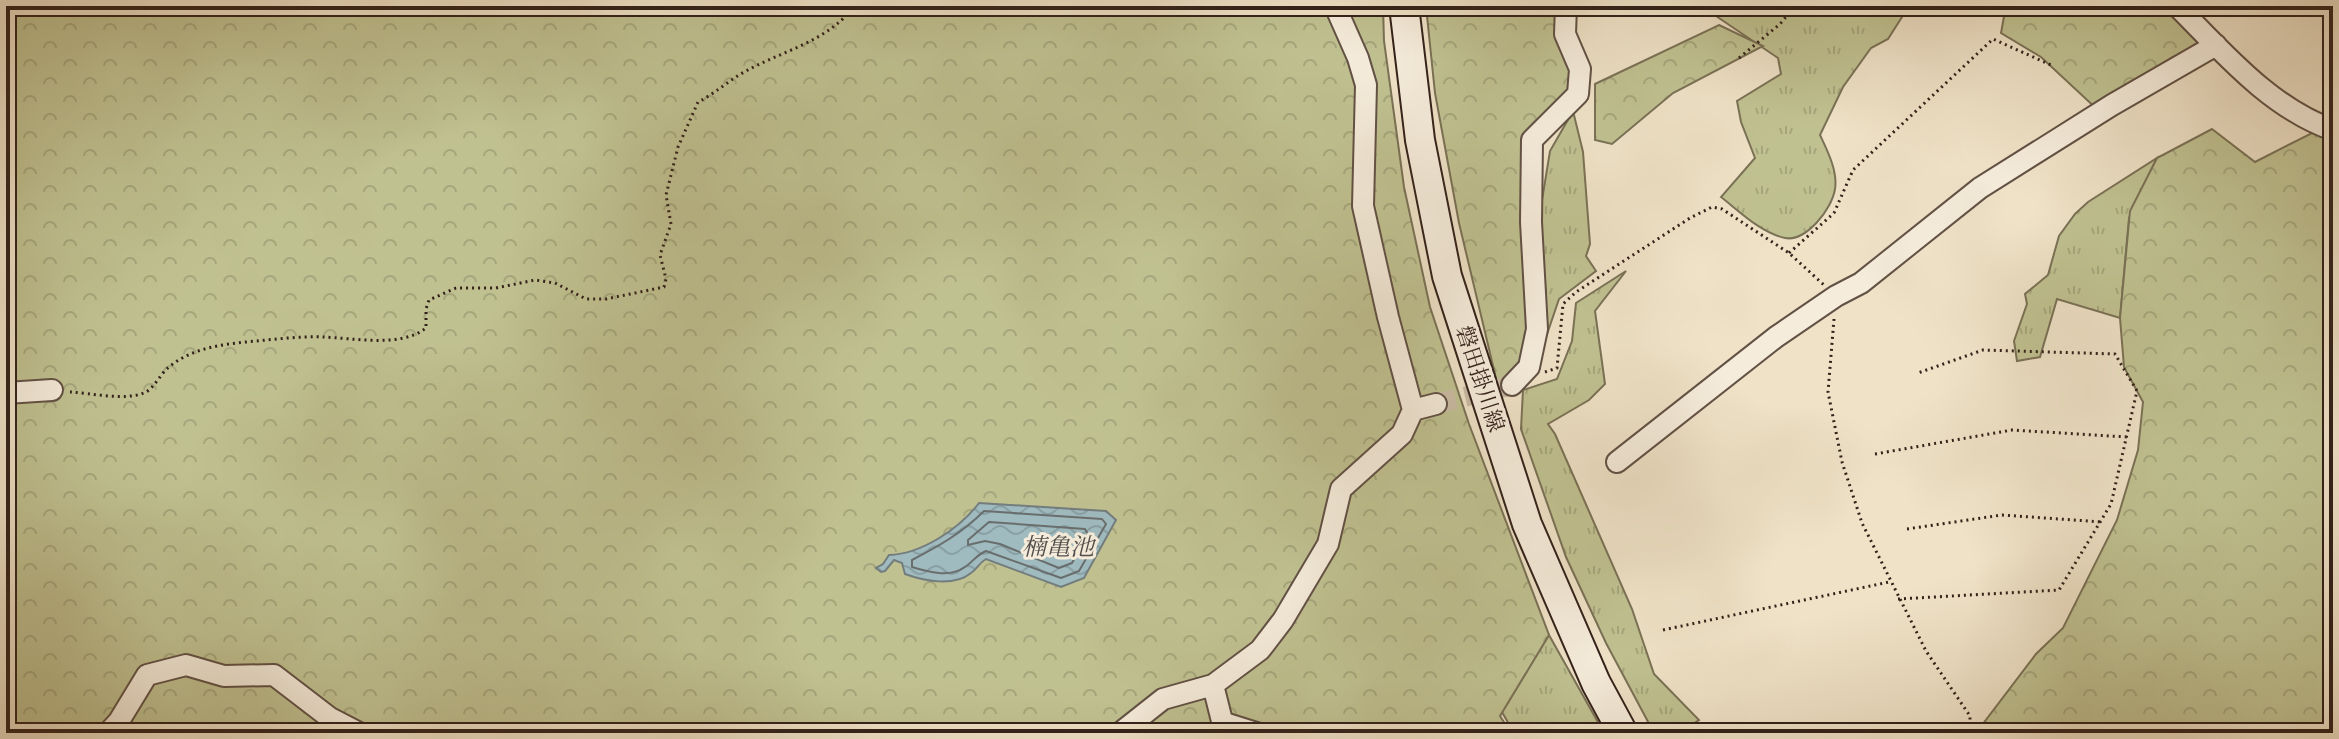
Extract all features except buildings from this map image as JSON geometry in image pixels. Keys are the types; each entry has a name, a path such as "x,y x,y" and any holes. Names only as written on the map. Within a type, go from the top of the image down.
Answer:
{"main road":[{"name":"磐田掛川線","path":"1404,6 1420,140 1447,276 1527,524 1596,683 1623,733"}],"street":[{"path":"1120,733 1163,699 1213,685 1260,650 1283,620 1328,544 1341,489 1402,434 1413,410 1363,206 1366,85 1358,58 1335,6"},
{"path":"1514,383 1529,367 1537,329 1531,222 1532,140 1578,94 1580,69 1565,34 1566,6"},
{"path":"2177,6 2258,84 2293,112 2333,130"},
{"path":"1617,462 1776,337 1836,296 1861,283 1980,188 2112,105 2216,45"},
{"path":"6,393 52,390"},
{"path":"1413,410 1436,404"},
{"path":"108,733 119,721 147,675 186,665 224,676 274,675 330,718 359,733"},
{"path":"1213,685 1222,725"}],"lane":[{"path":"1222,725 1273,733"}],"path":[{"path":"52,390 134,396 148,392 164,371 183,356 203,349 254,341 321,337 383,341 421,332 426,328 429,300 456,288 496,288 535,280 555,283 586,299 606,299 664,287 666,279 660,255 671,224 666,195 678,147 698,102 717,93 744,72 830,31 854,6"},
{"path":"1739,58 1780,24 1795,6"},
{"path":"1789,253 1834,213 1853,170 1993,39 2051,65"},
{"path":"1514,383 1557,368 1563,304 1576,292 1712,207 1722,209 1789,253 1836,296 1828,392 1842,462 1862,523 1889,582 1926,651 1970,716 1970,733"},
{"path":"1898,599 2059,590 2111,504 2137,391 2115,354 1983,350 1918,373"},
{"path":"1875,454 2012,430 2127,437"},
{"path":"1907,529 2002,515 2102,522"},
{"path":"1663,630 1889,582"}],"green space":[{"path":"6,6 1383,6 1384,41 1404,187 1430,307 1469,424 1549,635 1500,716 1511,733 6,733"},
{"path":"1426,6 1570,6 1578,94 1532,141 1529,367 1499,391 1459,223 1435,93"},
{"path":"1730,6 1909,6 1888,39 1871,48 1843,87 1820,135 1835,175 1833,197 1817,222 1793,238 1767,231 1721,197 1755,158 1741,122 1737,101 1781,74 1778,58 1713,14"},
{"path":"2004,6 2169,6 2210,39 2171,58 2100,112 2041,57 2001,33"},
{"path":"1719,25 1763,46 1673,93 1612,144 1595,140 1595,84"},
{"path":"1573,111 1583,152 1590,244 1586,256 1596,271 1559,299 1542,349 1537,231 1550,151"},
{"path":"2212,129 2255,162 2316,131 2333,138 2333,733 1976,733 2036,654 2063,628 2117,520 2138,450 2143,402 2124,367 2120,318 2130,211 2157,158"},
{"path":"2157,158 2129,218 2120,318 2057,299 2040,357 2017,361 2014,341 2027,304 2025,294 2048,275 2059,236 2088,202"},
{"path":"1626,271 1595,311 1605,384 1589,400 1548,424 1632,609 1654,674 1699,720 1679,733 1654,733 1606,643 1566,557 1521,429 1523,390 1557,379 1572,341 1576,303"},
{"path":"1549,635 1604,733 1514,733 1502,712"}],"water":[{"name":"楠亀池","path":"979,503 1106,511 1116,520 1084,578 1061,587 986,559 964,577 948,581 905,574 902,563 894,560 885,571 876,568 889,555 914,550 939,538 962,522"}],"tunnel":[{"path":"1436,404 1512,385"}]}
